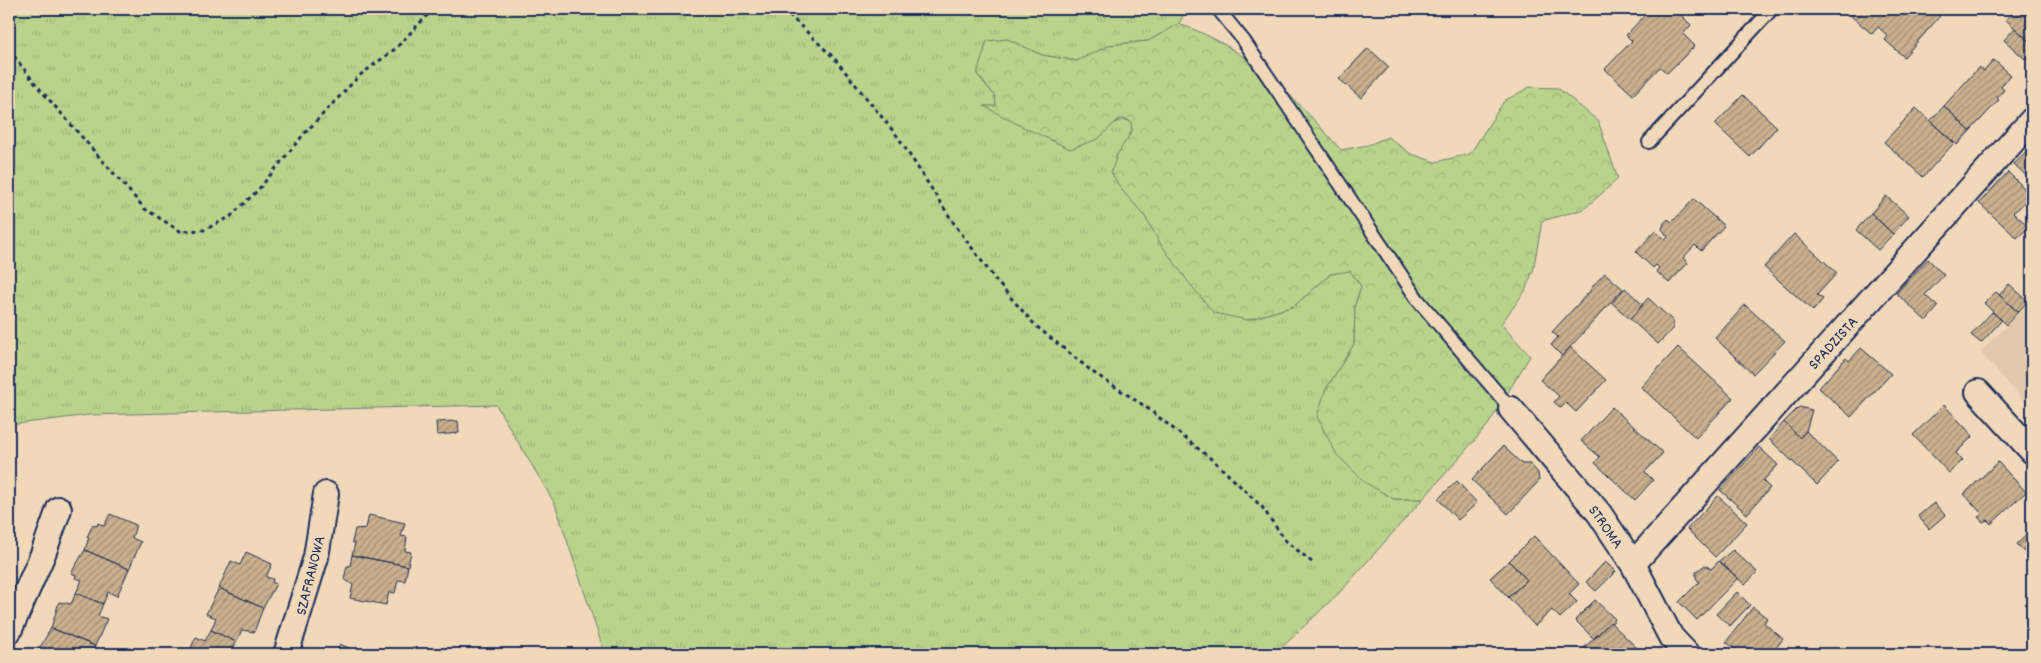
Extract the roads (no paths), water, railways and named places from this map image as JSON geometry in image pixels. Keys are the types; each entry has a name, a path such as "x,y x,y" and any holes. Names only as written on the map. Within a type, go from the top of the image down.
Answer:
{"street":[{"name":"SPADZISTA","path":"1632,564 2032,120"},
{"path":"1978,392 2032,451"},
{"name":"STROMA","path":"1511,409 1600,513 1632,564 1671,637 1688,654"},
{"name":"SZAFRANOWA","path":"286,654 316,557 326,494"},
{"path":"9,631 40,562 59,508"}],"lane":[{"path":"1218,9 1244,40 1418,300 1511,409"},
{"path":"1649,142 1772,9"}]}
